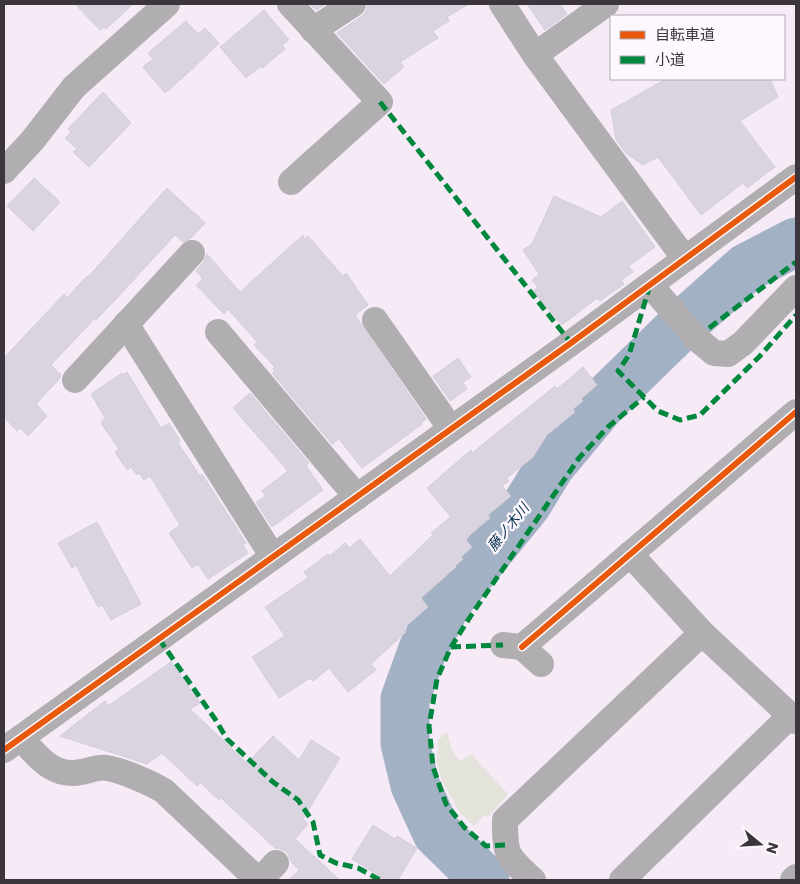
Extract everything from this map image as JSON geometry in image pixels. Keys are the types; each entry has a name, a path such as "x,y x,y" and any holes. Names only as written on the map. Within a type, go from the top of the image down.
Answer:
{"street":[{"path":"4,171 32,141 74,87 167,4"},
{"path":"290,4 380,102 291,182"},
{"path":"313,30 353,4"},
{"path":"502,4 535,55 685,259"},
{"path":"535,55 606,4"},
{"path":"265,875 164,791 106,767 77,773 64,773 47,766 12,744 357,497 796,177"},
{"path":"75,380 192,253"},
{"path":"650,285 697,339 714,353 728,354 743,343 796,288"},
{"path":"375,320 451,429"},
{"path":"126,324 273,557"},
{"path":"218,332 357,497"},
{"path":"541,664 512,646 630,554 796,412"},
{"path":"622,880 793,719 702,633 630,554"},
{"path":"534,880 510,859 505,845 505,820 702,633"},
{"path":"793,880 796,877"}],"shaded area":[{"path":"447,732 452,750 460,761 471,754 508,794 488,817 484,815 474,826 460,813 441,779 437,760 438,740"}],"building":[{"path":"75,4 133,4 106,29 104,27 100,30"},
{"path":"310,4 326,4 316,10"},
{"path":"368,4 469,4 447,17 449,21 433,31 438,38 400,62 404,67 384,84 337,33 362,16"},
{"path":"527,4 560,4 567,14 545,30"},
{"path":"264,10 289,40 282,45 285,49 262,68 261,66 246,78 220,47"},
{"path":"186,21 198,34 205,28 219,43 165,93 143,67 153,59 148,53"},
{"path":"664,80 770,80 778,97 740,121 775,167 747,188 743,183 701,215 658,157 643,165 627,154 616,140 611,110"},
{"path":"103,92 131,123 89,167 73,152 77,149 65,138 71,132 68,129"},
{"path":"34,178 60,202 33,231 7,206"},
{"path":"167,188 205,223 191,238 183,242 175,235 96,320 94,319 51,365 61,375 60,378 36,404 47,416 28,436 20,428 17,431 4,417 4,358 64,294 67,298 88,277"},
{"path":"554,196 601,217 622,201 655,247 629,266 633,272 621,280 624,284 600,301 597,298 562,325 533,291 538,287 532,280 539,274 523,250 532,244"},
{"path":"303,235 305,239 308,236 343,276 346,273 368,305 355,315 426,419 422,424 362,468 339,439 332,444 272,373 275,371 273,369 275,367 254,345 257,342 228,309 224,314 196,285 203,279 196,271 203,263 207,254 240,292"},
{"path":"458,358 471,377 463,382 467,389 450,401 433,376"},
{"path":"583,367 597,385 581,399 583,401 573,409 575,412 547,435 533,457 507,478 509,481 502,486 511,496 488,515 490,518 465,539 472,547 461,557 463,559 456,567 421,598 428,607 404,628 406,632 371,664 376,670 348,692 329,668 313,681 310,678 279,698 252,657 285,636 265,607 308,578 304,572 328,554 330,556 345,543 350,548 360,539 390,576 433,535 431,533 451,517 427,488 471,450 472,453 555,386 557,389"},
{"path":"127,372 161,428 169,423 180,441 178,443 200,476 202,474 246,543 243,545 248,553 208,579 198,564 192,568 169,533 180,525 150,476 144,480 131,467 127,470 115,452 119,449 101,423 105,418 91,394 122,373 123,375"},
{"path":"250,393 309,463 306,466 323,490 272,527 256,502 266,496 262,491 288,471 233,408"},
{"path":"97,522 141,604 111,620 102,605 98,607 76,565 72,568 58,543"},
{"path":"171,662 200,703 190,709 247,763 273,736 299,760 311,740 340,758 303,819 308,824 295,839 340,880 289,880 299,870 291,862 287,852 275,848 221,798 219,800 201,783 197,786 162,753 147,764 60,736 105,701 108,706"},
{"path":"373,825 395,839 397,836 417,848 398,880 386,880 352,859"}],"waterway":[{"name":"藤ノ木川","path":"485,880 437,833 415,785 405,743 405,699 423,649 448,601 527,504 551,465 604,401 683,324 746,268 796,242"}],"marked path":[{"path":"380,102 571,343"},
{"path":"709,328 796,262"},
{"path":"650,285 629,355 618,371 658,411 680,420 700,415 759,357 796,315"},
{"path":"505,845 486,846 464,827 446,804 433,767 429,726 437,679 451,647 472,614 579,458 608,427 644,397"},
{"path":"159,639 227,739 273,782 298,800 313,822 320,855 336,863 358,868 380,880"},
{"path":"451,647 503,645"}],"cycle path":[{"path":"4,750 571,343 796,177"},
{"path":"522,647 796,412"}]}
